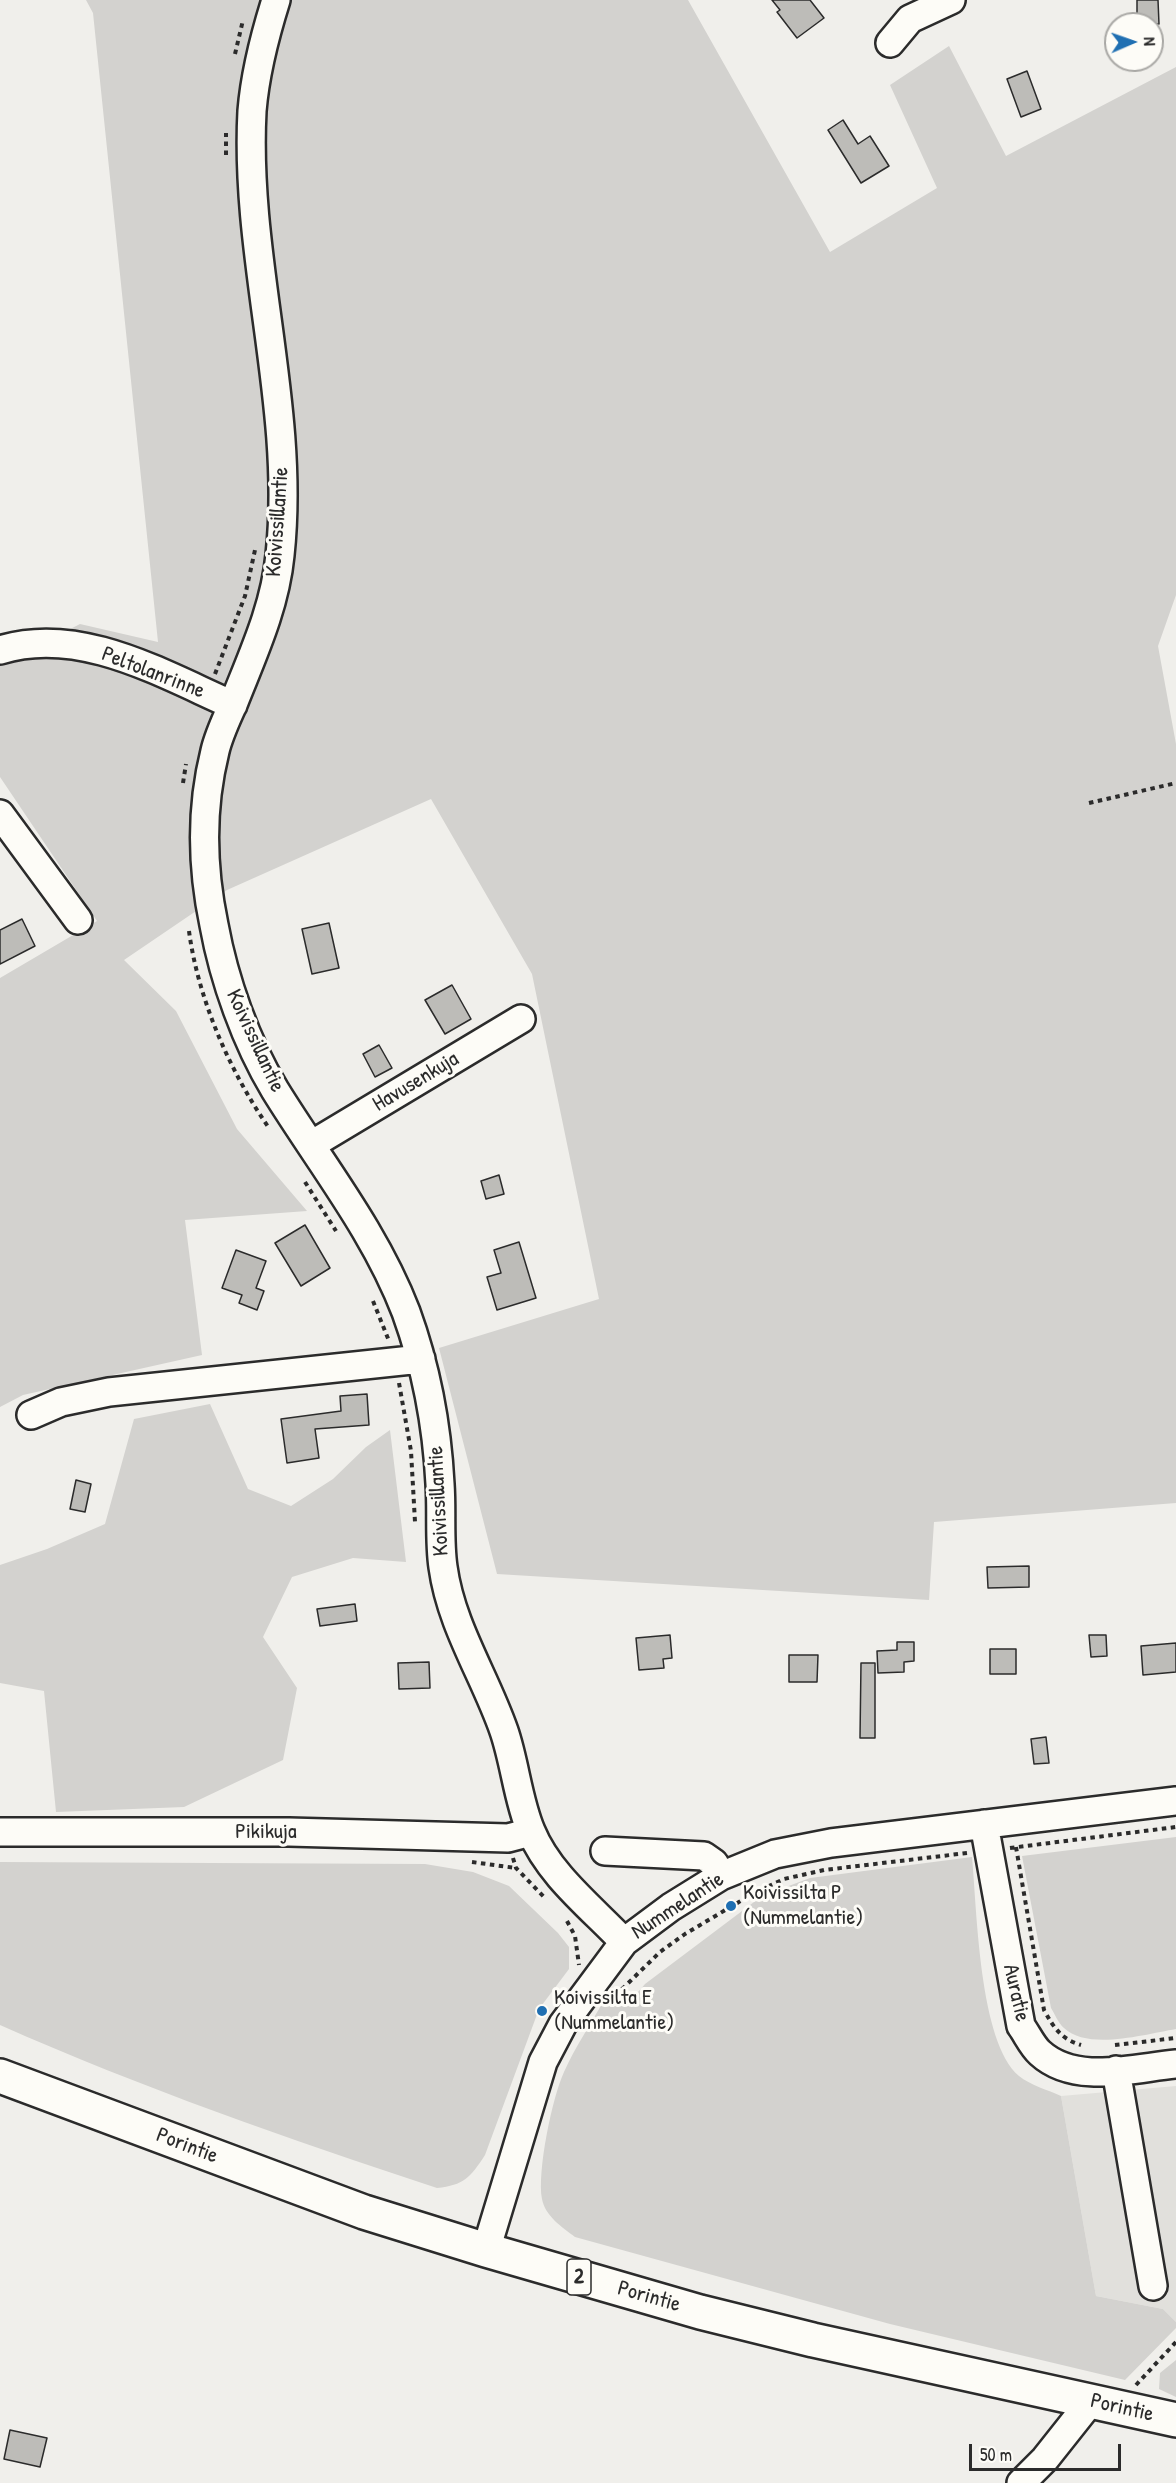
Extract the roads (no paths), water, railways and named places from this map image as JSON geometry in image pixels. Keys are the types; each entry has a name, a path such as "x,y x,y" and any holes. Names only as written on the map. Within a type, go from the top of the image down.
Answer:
{"highway":[{"name":"Porintie","path":"0,2076 364,2212 486,2250 700,2312 813,2340 1176,2420"}],"street":[{"name":"Koivissillantie","path":"276,0 265,33 252,109 253,168 259,252 282,428 284,506 280,562 266,622 216,748 206,804 205,855 213,924 232,999 272,1085 363,1225 386,1267 405,1311 409,1361 433,1416 440,1483 442,1560 448,1600 504,1731 520,1835 624,1942"},
{"path":"890,43 910,19 951,0"},
{"name":"Peltolanrinne","path":"0,650 19,644 62,645 108,652 163,672 232,705"},
{"path":"0,814 78,920"},
{"name":"Havusenkuja","path":"311,1145 521,1019"},
{"path":"31,1415 61,1402 109,1392 409,1361"},
{"name":"Nummelantie","path":"486,2250 543,2062 563,2024 624,1942 671,1907 721,1876 775,1854 831,1843 1176,1801"},
{"name":"Auratie","path":"984,1824 1021,2026 1039,2052 1060,2067 1077,2071 1114,2058 1176,2064"},
{"name":"Pikikuja","path":"0,1832 520,1835"},
{"path":"605,1851 704,1856 714,1863 721,1876"},
{"path":"1114,2058 1153,2286"},
{"path":"1021,2483 1106,2405"}],"place":[{"name":"Koivissilta P (Nummelantie)","path":"731,1906"},
{"name":"Koivissilta E (Nummelantie)","path":"542,2011"}]}
